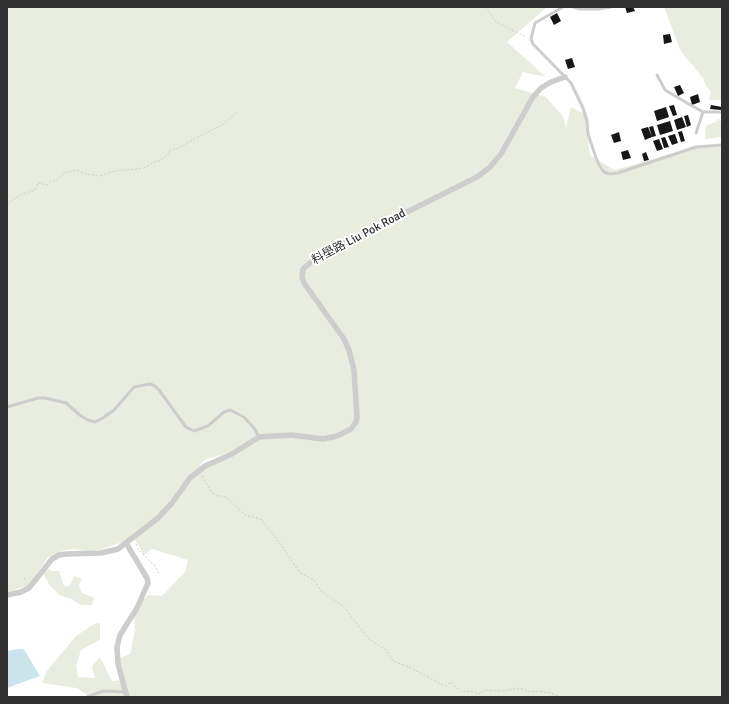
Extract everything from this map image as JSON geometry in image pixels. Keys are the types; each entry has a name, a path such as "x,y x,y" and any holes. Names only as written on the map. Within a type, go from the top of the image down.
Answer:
{"street":[{"name":"料壆路 Liu Pok Road","path":"7,595 21,592 29,588 52,560 59,555 106,552 118,549 158,518 172,504 190,478 200,470 216,460 232,454 259,437 292,435 323,439 337,436 351,429 357,418 354,370 349,350 344,339 304,283 302,273 303,269 306,265 358,236 477,177 490,167 501,154 533,97 541,88 551,82 565,78"},
{"path":"126,543 147,578 148,583 137,608 120,635 117,646 118,664 127,694"}],"lane":[{"path":"563,7 535,23 530,39 533,44 571,83 583,108 587,121 588,134 599,165 604,172 610,174 618,173 696,147 722,145"},
{"path":"573,7 580,9 598,9 611,7"},
{"path":"657,75 665,90 703,112 722,112"},
{"path":"696,133 703,112"},
{"path":"7,407 38,398 45,398 66,403 81,416 95,422 114,410 134,387 150,384 159,390 186,427 194,431 208,426 224,412 230,410 244,417 254,428 259,437"},
{"path":"87,697 103,691 127,694"}],"path":[{"path":"486,7 496,22 530,39"},
{"path":"7,204 20,195 35,190 38,183 47,184 51,181 56,181 64,173 76,170 86,174 99,176 115,171 144,168 168,155 170,150 180,148 188,142 224,124 237,112"},
{"path":"200,470 203,479 212,493 218,496 224,496 245,516 261,519 282,546 300,573 314,580 321,591 342,605 369,639 386,650 393,661 409,666 445,686 452,682 461,692 472,691 478,694 486,690 504,691 520,688 529,692 538,691 550,693 560,697"},
{"path":"134,538 137,548 154,565 159,573"}],"shaded area":[{"path":"7,7 547,7 507,42 546,77 523,72 515,88 546,97 563,117 566,128 571,107 585,114 590,155 614,170 701,146 722,145 722,697 91,697 76,688 42,683 46,672 76,636 94,624 100,623 100,640 81,650 76,666 78,677 95,678 92,666 100,657 112,681 122,680 120,658 130,654 135,629 134,610 148,595 162,596 185,572 188,560 152,549 144,555 134,538 100,550 66,550 48,557 28,586 7,592","holes":["238,450 205,466 193,476 204,460"]},
{"path":"664,7 722,7 722,100 709,100 711,91 706,86 703,78 680,50"},
{"path":"722,121 722,137 705,139 706,126"},
{"path":"48,568 52,571 59,571 64,586 70,586 74,576 82,579 79,585 82,593 94,598 92,605 81,605 71,599 59,595 49,584 43,574"}],"water":[{"path":"23,649 25,651 40,676 7,688 7,651"}],"building":[{"path":"625,7 633,7 635,11 627,13"},
{"path":"557,13 561,21 554,25 550,17"},
{"path":"670,34 672,42 664,44 663,35"},
{"path":"572,58 575,67 568,69 565,60"},
{"path":"680,85 684,93 678,96 674,87"},
{"path":"698,94 700,102 692,105 690,97"},
{"path":"674,105 677,115 673,116 669,106"},
{"path":"711,105 722,107 721,110 710,109"},
{"path":"666,107 669,117 657,121 654,111"},
{"path":"688,115 691,125 687,127 684,116"},
{"path":"682,117 686,127 677,130 674,120"},
{"path":"670,121 673,131 660,135 657,125"},
{"path":"653,126 656,136 652,137 649,127"},
{"path":"648,127 652,137 645,140 641,129"},
{"path":"682,131 685,141 681,142 678,132"},
{"path":"619,132 621,141 614,143 611,135"},
{"path":"675,134 678,143 672,145 668,136"},
{"path":"665,137 669,147 664,148 661,138"},
{"path":"659,139 663,149 657,151 653,141"},
{"path":"628,150 631,158 623,160 621,152"},
{"path":"646,152 649,160 644,161 642,154"}]}
